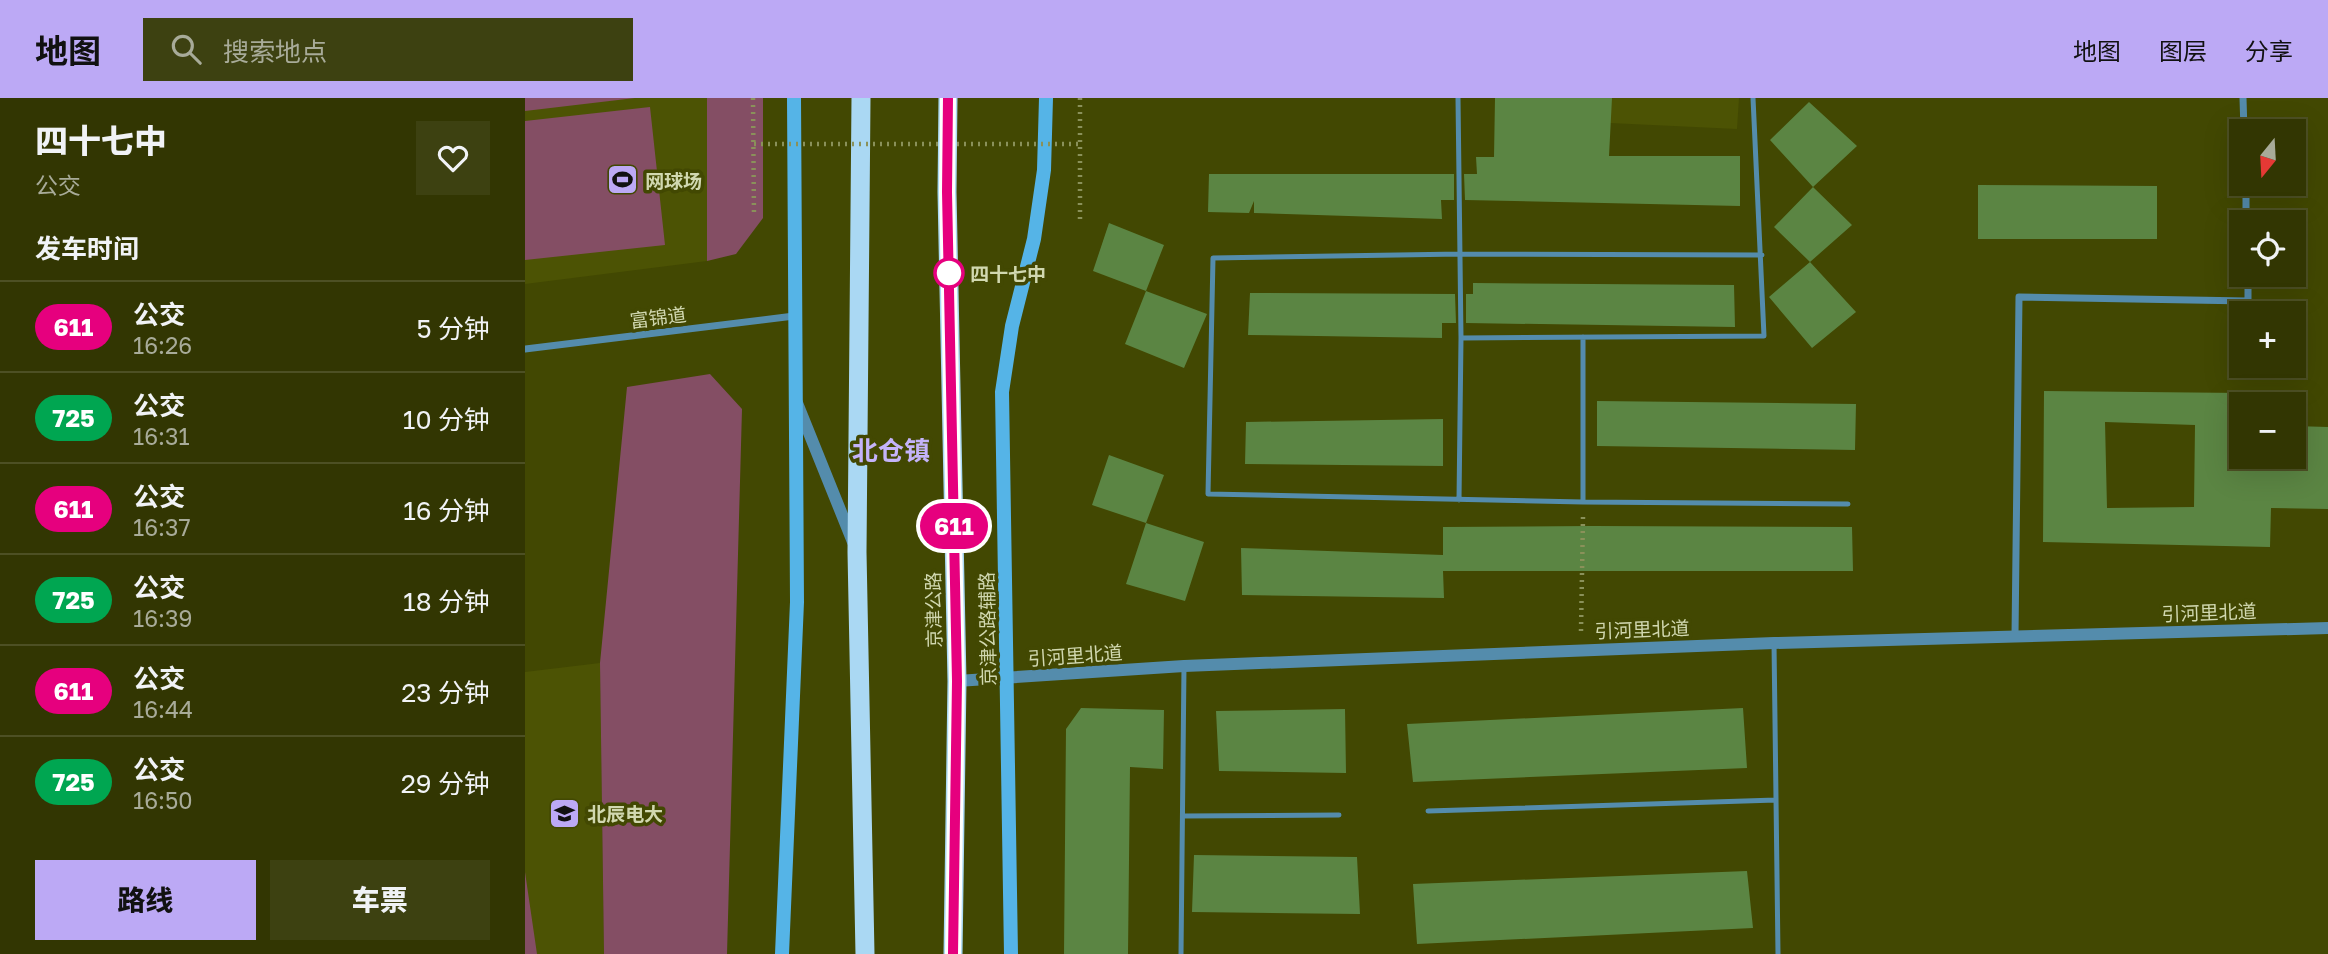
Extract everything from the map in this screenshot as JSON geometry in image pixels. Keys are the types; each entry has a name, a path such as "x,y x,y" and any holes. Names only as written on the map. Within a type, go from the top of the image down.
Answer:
{"highway":[{"path":"861,98 857,552 866,954"},
{"name":"京津公路","path":"948,98 947,192 957,681 953,954"}],"main road":[{"path":"782,954 797,602 794,98"},
{"name":"京津公路辅路","path":"1011,954 1002,392 1012,326 1034,239 1044,170 1046,98"}],"street":[{"path":"2243,98 2244,119"},
{"path":"2015,636 2019,297 2248,301 2248,287"},
{"name":"富锦道","path":"525,349 794,316"},
{"path":"796,401 857,552"},
{"name":"引河里北道","path":"957,681 1184,666 1580,650 2328,628"}],"lane":[{"path":"1458,98 1461,254 1459,500"},
{"path":"1461,338 1764,336 1753,98"},
{"path":"1762,255 1461,254 1213,258 1208,494 1583,502 1848,504"},
{"path":"1583,337 1583,502"},
{"path":"1774,643 1778,954"},
{"path":"1181,954 1184,666"},
{"path":"1428,811 1776,800"},
{"path":"1183,816 1339,815"}],"path":[{"path":"753,98 754,217"},
{"path":"1080,98 1080,220"},
{"path":"754,144 1080,144"},
{"path":"1580,650 1583,502"}],"shaded area":[{"path":"525,98 707,98 707,261 525,284"},
{"path":"525,98 635,98 525,111"},
{"path":"707,98 763,98 763,218 736,254 707,261"},
{"path":"1495,98 1739,98 1737,129 1610,123"},
{"path":"650,107 665,245 525,260 525,121"},
{"path":"710,374 742,409 727,954 604,954 600,663 627,387"},
{"name":"北辰电大","path":"600,663 604,954 525,954 525,672"},
{"path":"525,872 537,954 525,954"}],"building":[{"path":"1495,98 1612,98 1609,156 1740,156 1740,206 1465,200 1464,174 1477,174 1476,157 1494,157"},
{"path":"1809,102 1857,146 1813,187 1770,140"},
{"path":"1209,174 1454,174 1454,200 1441,200 1442,219 1254,213 1254,201 1249,213 1208,212"},
{"path":"1978,185 2157,186 2157,239 1978,239"},
{"path":"1813,187 1852,225 1810,262 1774,227"},
{"path":"1109,223 1164,245 1146,291 1093,271"},
{"path":"1810,262 1856,312 1812,348 1769,297"},
{"path":"1473,283 1734,285 1735,327 1466,323 1466,294 1473,294"},
{"path":"1146,291 1207,314 1184,368 1125,344"},
{"path":"1250,293 1455,294 1456,323 1442,323 1442,338 1248,335"},
{"path":"2044,391 2229,393 2229,469 2306,469 2306,426 2328,427 2328,509 2271,508 2270,547 2043,542","holes":["2105,422 2195,425 2194,507 2107,508"]},
{"path":"1597,401 1856,404 1855,450 1597,446"},
{"path":"1443,419 1443,466 1245,464 1246,422"},
{"path":"1109,455 1164,475 1146,523 1092,505"},
{"path":"1146,523 1204,542 1185,601 1126,584"},
{"path":"1443,527 1852,527 1853,571 1443,571 1444,598 1242,595 1241,548 1443,555"},
{"path":"1081,708 1164,710 1163,769 1130,767 1128,954 1064,954 1066,729"},
{"path":"1743,708 1747,768 1413,782 1407,724"},
{"path":"1345,709 1346,773 1219,771 1216,711"},
{"path":"1194,855 1357,857 1360,914 1192,912"},
{"path":"1747,871 1753,928 1417,944 1413,884"}],"bus line":[{"name":"611","path":"948,98 947,192 957,681 953,954"}],"place":[{"name":"网球场","path":"622,180"},
{"name":"四十七中","path":"949,273"},
{"name":"北辰电大","path":"564,813"}],"district":[{"name":"北仓镇","path":"891,450"}]}
